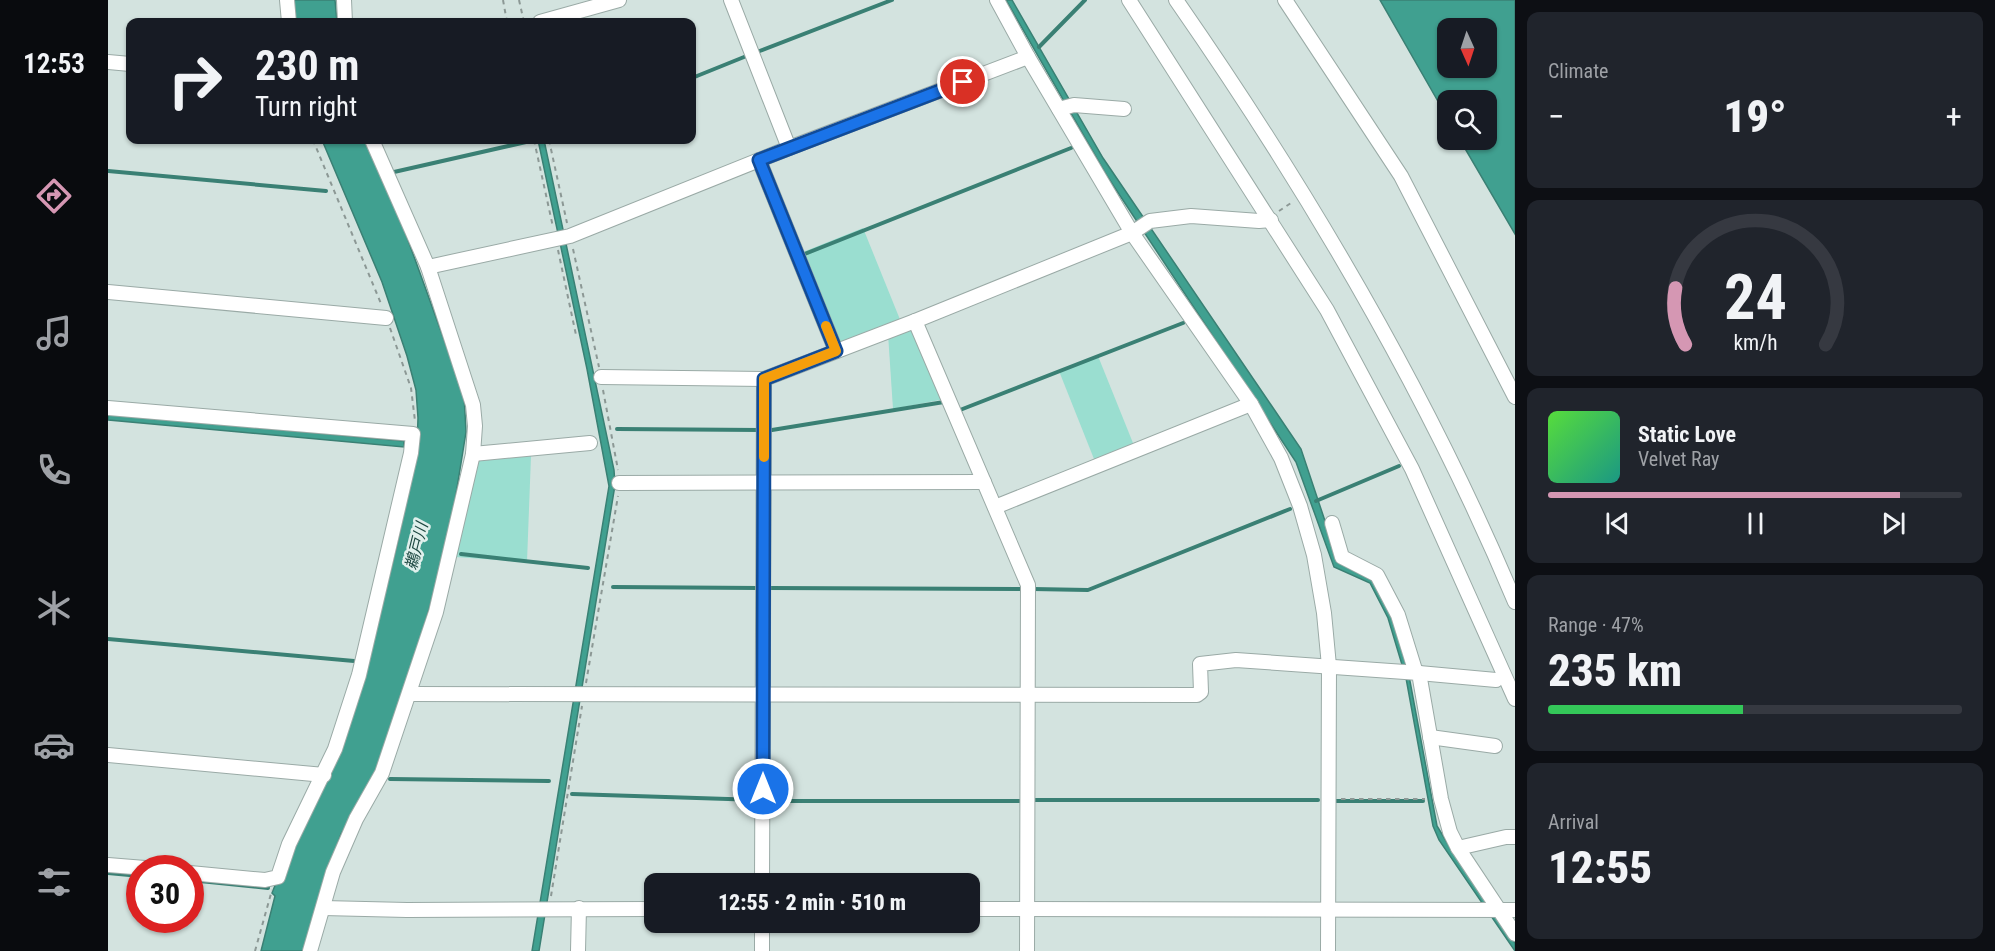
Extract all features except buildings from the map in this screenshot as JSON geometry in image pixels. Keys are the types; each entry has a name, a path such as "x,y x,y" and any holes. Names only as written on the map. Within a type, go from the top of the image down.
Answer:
{"street":[{"path":"287,0 289,18"},
{"path":"344,0 345,18"},
{"path":"554,18 619,0"},
{"path":"731,0 789,148"},
{"path":"997,0 1028,57 1066,107 1132,233 1251,404 1281,458 1300,506 1328,551 1377,574 1398,615 1430,737 1450,832 1493,911 1515,934"},
{"path":"1129,0 1327,310 1412,469 1515,699"},
{"path":"1176,0 1304,194 1382,325 1479,520 1515,602"},
{"path":"1285,0 1401,176 1515,397"},
{"path":"428,267 565,237 1028,57"},
{"path":"108,62 126,64"},
{"path":"1066,107 1124,109"},
{"path":"310,951 333,872 356,819 382,773 410,694 436,612 473,454 473,405 428,267 374,144"},
{"path":"759,160 836,351"},
{"path":"601,378 764,379 1132,233 1150,221 1191,216 1259,221 1270,218"},
{"path":"108,292 386,318"},
{"path":"915,321 1028,585 1027,951"},
{"path":"762,873 764,379"},
{"path":"995,507 1251,404"},
{"path":"108,408 413,434 411,453 359,675 335,750 289,844 278,877 265,880 204,874"},
{"path":"473,454 590,443"},
{"path":"619,483 984,482"},
{"path":"1328,951 1329,666 1324,613 1332,523"},
{"path":"410,694 1197,695 1201,692 1200,664 1236,660 1496,680"},
{"path":"1430,737 1495,746"},
{"path":"108,755 324,775"},
{"path":"1458,848 1515,837"},
{"path":"108,865 126,866"},
{"path":"323,908 644,909"},
{"path":"578,951 579,908"},
{"path":"980,909 1515,910"},
{"path":"762,933 762,951"}],"path":[{"path":"503,0 506,18"},
{"path":"519,0 523,18"},
{"path":"315,144 386,318 411,388 415,430 413,434"},
{"path":"543,908 578,695 619,483 601,378 565,237 550,144"},
{"path":"1270,218 1304,194"},
{"path":"1329,798 1425,799"},
{"path":"255,951 273,884 278,877"}],"shaded area":[{"path":"863,228 901,322 841,346 803,252"},
{"path":"913,326 945,399 893,409 888,334"},
{"path":"1098,356 1135,448 1096,464 1059,371"},
{"path":"531,456 527,562 455,557 477,461"}],"water":[{"path":"291,0 335,0 337,18 293,18"},
{"path":"1006,0 1012,0 1103,158 1301,449 1339,563 1373,578 1393,616 1409,676 1437,826 1515,943 1515,951 1439,840 1433,826 1406,678 1388,618 1370,583 1334,567 1296,462 1107,176"},
{"path":"1380,0 1515,0 1515,234 1466,150 1497,150 1497,90 1437,90 1437,100"},
{"name":"鵜戸川","path":"324,144 370,144 395,204 464,395 466,432 452,519 434,592 374,778 341,834 305,951 261,951 275,896 272,893 364,676 397,545 417,448 416,390 382,282"},
{"path":"539,144 545,144 614,470 615,485 539,951 532,951 609,486 587,369"},
{"path":"108,414 404,441 404,447 108,420"}],"waterway":[{"path":"757,52 892,0"},
{"path":"1039,47 1085,0"},
{"path":"696,76 749,55"},
{"path":"394,172 517,144"},
{"path":"802,255 1071,148"},
{"path":"108,171 326,191"},
{"path":"960,410 1183,323"},
{"path":"772,430 944,402"},
{"path":"617,429 760,430"},
{"path":"1316,501 1399,466"},
{"path":"1033,589 1088,590 1290,509"},
{"path":"461,554 588,568"},
{"path":"613,587 758,588"},
{"path":"769,588 1025,589"},
{"path":"108,639 354,661"},
{"path":"390,779 549,781"},
{"path":"572,794 759,800"},
{"path":"1031,800 1318,800"},
{"path":"767,801 1023,801"},
{"path":"1334,801 1423,801"},
{"path":"108,873 126,875"},
{"path":"204,881 268,888"}],"slow traffic":[{"path":"764,457 764,379 836,351 826,326"}],"route":[{"path":"763,789 764,379 836,351 759,160 963,82"}]}
